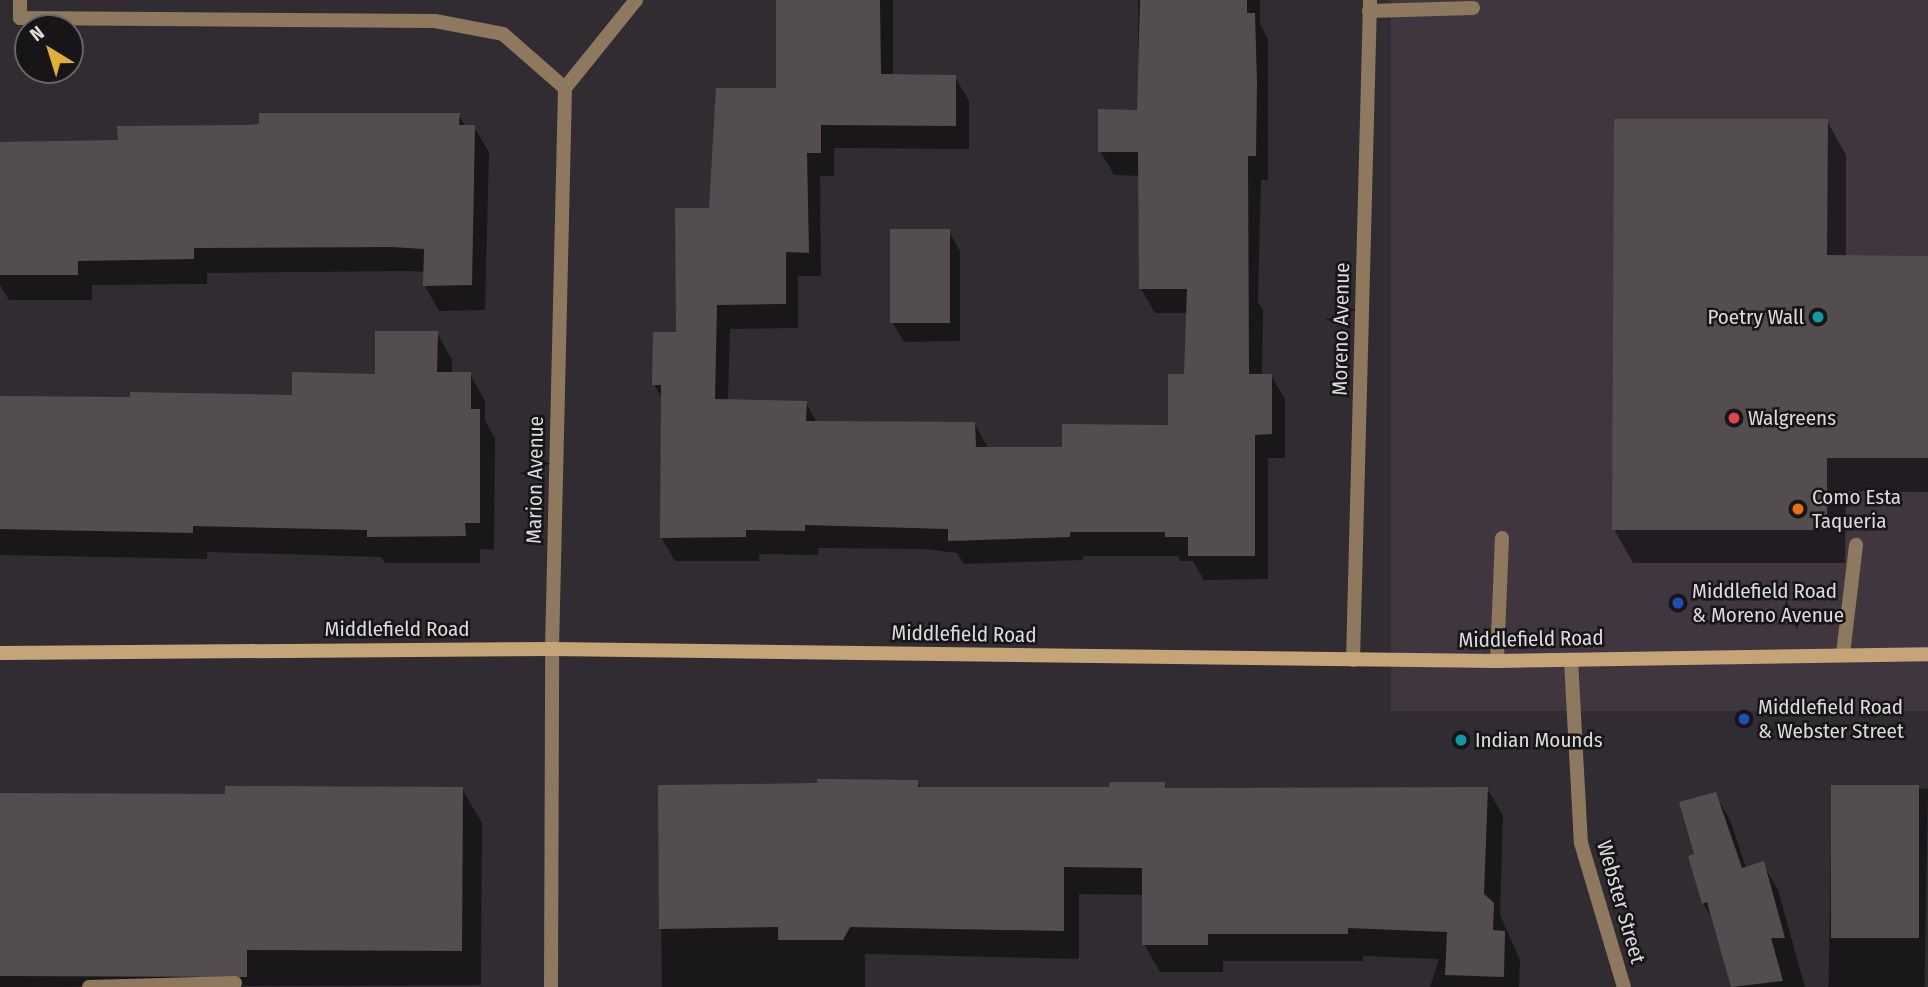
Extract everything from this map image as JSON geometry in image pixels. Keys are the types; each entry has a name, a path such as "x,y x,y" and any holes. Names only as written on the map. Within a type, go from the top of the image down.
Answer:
{"main road":[{"name":"Middlefield Road","path":"0,653 552,649 1497,661 1928,654"}],"street":[{"path":"20,0 20,18 435,21 503,34 565,88 636,0"},
{"path":"1370,6 1472,8"},
{"name":"Moreno Avenue","path":"1353,660 1370,6"},
{"name":"Marion Avenue","path":"551,987 552,649 565,88"},
{"path":"1497,661 1502,538"},
{"path":"1843,654 1856,545"},
{"name":"Webster Street","path":"1572,660 1581,843 1624,987"},
{"path":"89,987 114,984 235,983"}],"shaded area":[{"path":"1391,0 1928,0 1928,711 1391,711"}],"building":[{"path":"776,0 880,0 881,74 956,75 956,126 821,125 821,153 807,153 809,253 786,252 786,304 717,305 715,399 807,401 806,421 975,422 976,447 1062,447 1062,424 1168,425 1168,374 1184,374 1187,289 1139,289 1138,152 1098,152 1098,109 1137,110 1140,0 1247,0 1247,13 1255,13 1257,84 1256,156 1248,156 1249,374 1272,374 1272,434 1255,435 1255,556 1188,556 1188,537 1165,537 1165,532 1070,532 1070,537 948,541 948,529 805,525 805,531 746,530 746,537 660,538 661,385 652,385 653,332 676,332 675,208 709,208 716,88 776,88"},
{"path":"259,113 460,113 459,125 475,125 472,285 423,286 424,249 392,247 194,248 194,259 78,261 78,275 0,275 0,142 118,140 117,126 259,124"},
{"name":"Walgreens","path":"1614,119 1828,119 1827,255 1928,256 1928,458 1827,458 1827,530 1612,530"},
{"path":"890,229 950,229 950,323 890,323"},
{"path":"375,331 438,331 437,372 471,372 471,409 480,409 480,523 465,523 466,536 367,537 367,530 193,526 193,533 0,529 0,396 130,397 130,392 292,395 292,372 375,374"},
{"path":"817,779 918,780 918,787 1109,787 1110,782 1165,782 1165,788 1488,787 1484,894 1494,903 1493,930 1505,931 1504,977 1445,975 1447,932 1348,928 1348,934 1208,934 1208,945 1142,945 1142,868 1064,867 1064,931 850,927 843,940 778,940 778,927 659,929 658,785 817,783"},
{"path":"1831,785 1919,785 1919,938 1831,938"},
{"path":"225,786 463,787 462,951 247,950 247,977 0,976 0,793 225,794"},
{"path":"1716,792 1742,868 1764,861 1785,938 1771,938 1783,981 1731,987 1707,902 1702,904 1688,856 1694,854 1679,802"}],"place":[{"name":"Poetry Wall","path":"1818,317"},
{"name":"Walgreens","path":"1734,418"},
{"name":"Como Esta Taqueria","path":"1798,509"},
{"name":"Middlefield Road & Moreno Avenue","path":"1678,603"},
{"name":"Middlefield Road & Webster Street","path":"1744,719"},
{"name":"Indian Mounds","path":"1461,740"}]}
